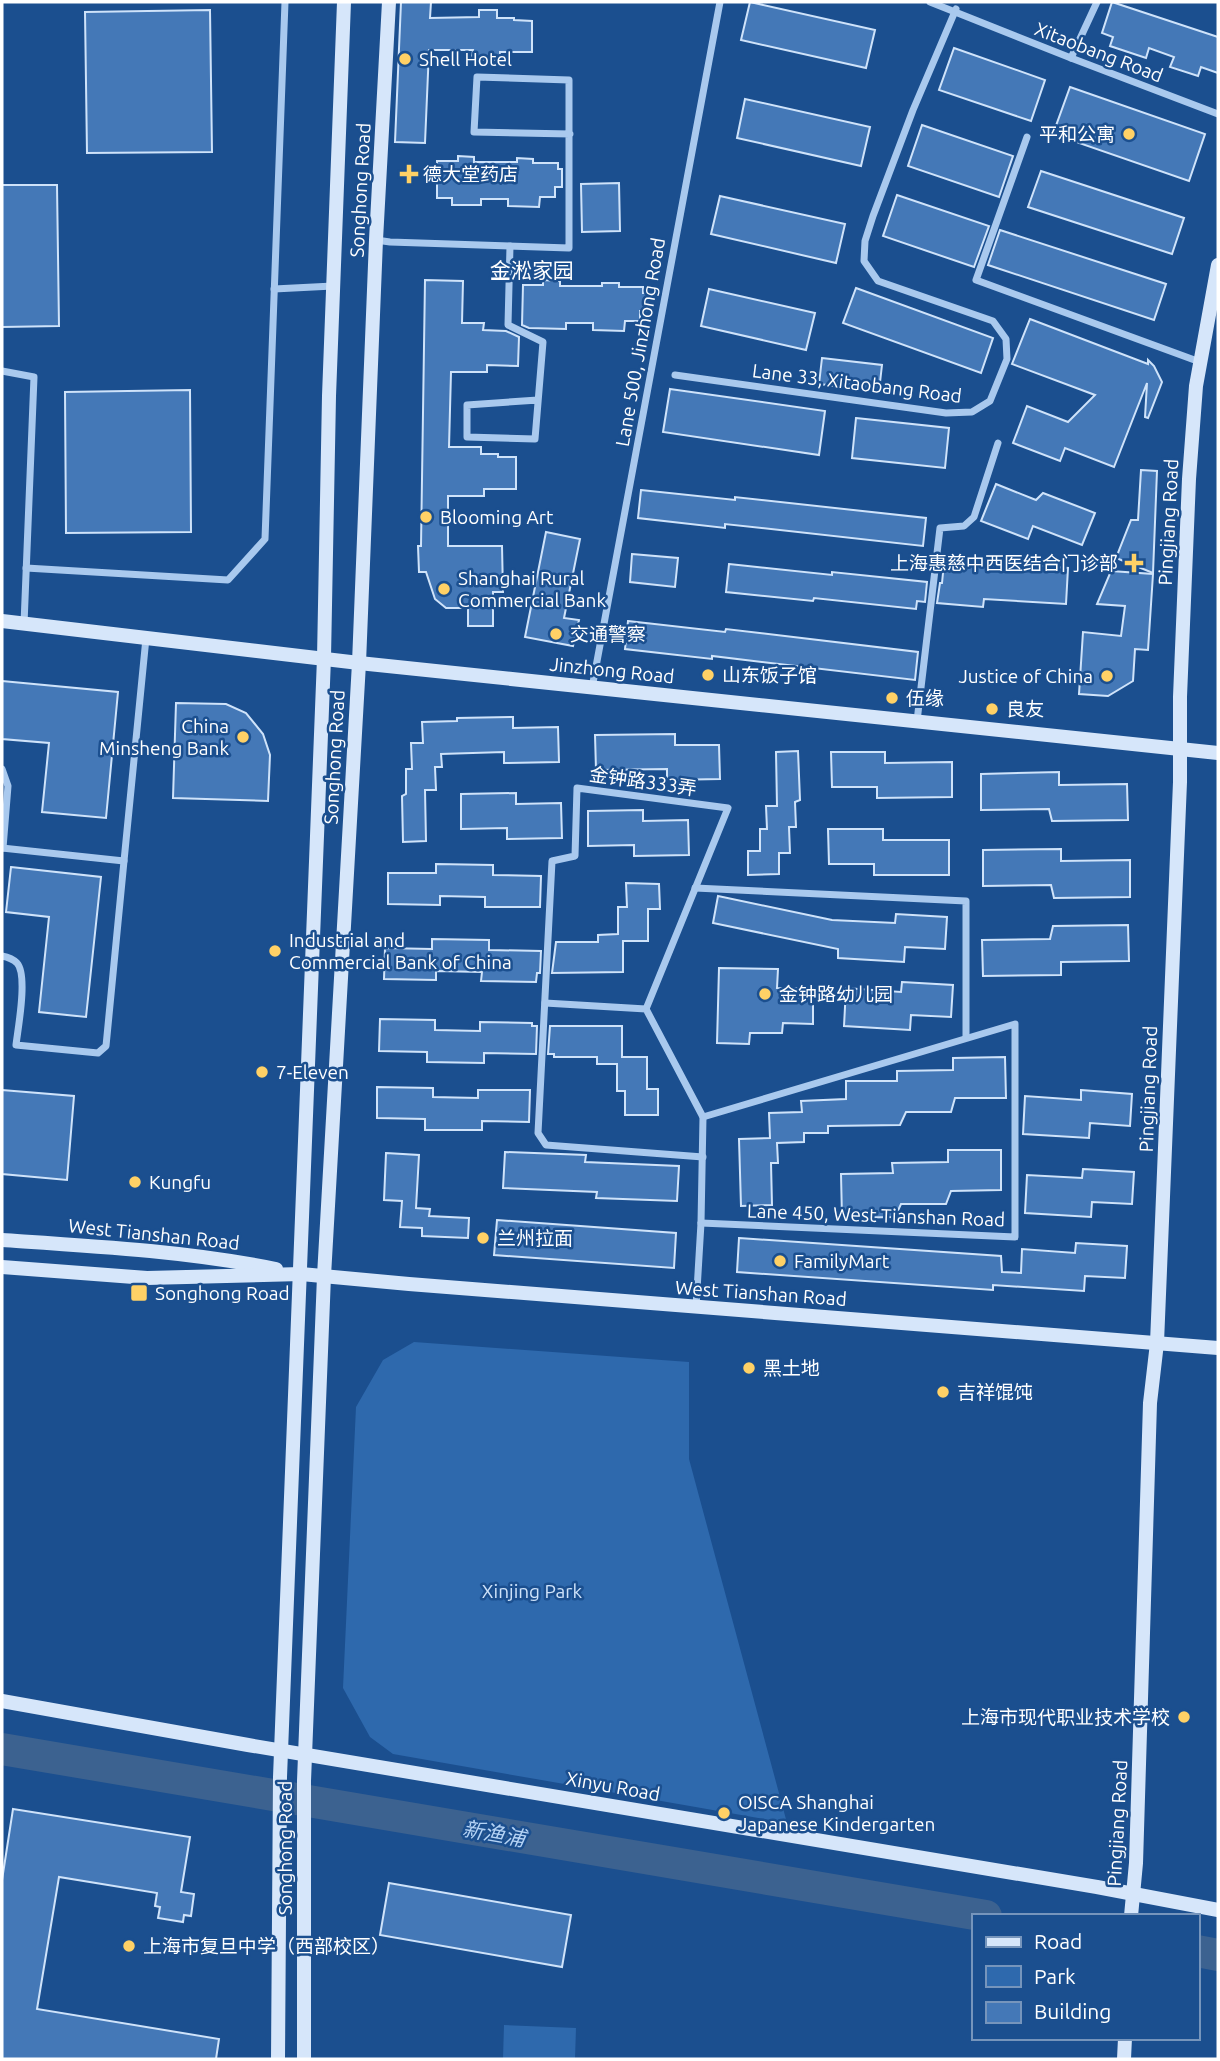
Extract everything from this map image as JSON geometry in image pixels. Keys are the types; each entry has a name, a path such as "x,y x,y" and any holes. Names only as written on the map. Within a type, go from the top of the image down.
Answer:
{"main road":[{"name":"Songhong Road","path":"278,2059 280,1777 324,658 333,286 344,2"},
{"name":"Songhong Road","path":"304,2059 304,1780 324,1276 359,663 376,240 389,2"},
{"name":"Pingjiang Road","path":"1131,1914 1137,1836 1150,1403 1157,1343 1189,479 1196,386 1218,268"},
{"name":"Jinzhong Road","path":"2,621 359,663 1218,754"},
{"name":"West Tianshan Road","path":"2,1240 99,1246 231,1260 301,1274 1218,1348"},
{"name":"West Tianshan Road","path":"2,1267 147,1278 301,1274"},
{"name":"Xinyu Road","path":"2,1701 1218,1910"},
{"path":"1124,2059 1125,2040"}],"street":[{"path":"26,568 228,580 265,539 285,2"},
{"name":"Lane 500, Jinzhong Road","path":"592,688 720,2"},
{"name":"Xitaobang Road","path":"930,2 956,10"},
{"name":"Xitaobang Road","path":"938,2 1218,114"},
{"path":"1072,56 1097,2"},
{"name":"Lane 33, Xitaobang Road","path":"675,375 946,413 972,412 990,401 1007,359 1006,339 993,321 878,281 864,261 865,241 873,216 913,110 956,10"},
{"path":"376,240 569,248 570,134 569,80 477,77 474,132 570,134"},
{"path":"1027,137 976,280 1200,362"},
{"path":"510,246 508,325 543,342 535,439 467,437 467,405 538,400"},
{"path":"274,289 333,286"},
{"path":"2,371 34,377 24,624"},
{"path":"917,721 940,528 964,526 974,517 998,443"},
{"path":"2,956 18,964 23,977 16,1045 98,1053 106,1046 146,638"},
{"path":"2,769 8,786 2,848 124,861"},
{"name":"金钟路333弄","path":"545,1003 552,862 575,856 577,788 727,808 646,1009"},
{"path":"695,888 966,901 966,1037"},
{"path":"696,1307 701,1223 703,1157 703,1117 646,1009 545,1003 538,1133 546,1145 703,1157"},
{"name":"Lane 450, West Tianshan Road","path":"701,1223 1015,1237 1015,1024 703,1117"}],"green space":[{"name":"Xinjing Park","path":"414,1342 689,1362 689,1459 787,1823 393,1754 370,1737 343,1688 356,1407 383,1360"},
{"path":"504,2025 576,2028 575,2059 503,2059"}],"building":[{"path":"401,2 431,2 430,18 479,17 479,10 497,10 497,18 532,21 532,52 500,52 500,60 472,59 473,50 429,50 425,143 395,142"},
{"path":"750,2 875,30 866,68 741,40"},
{"path":"1112,2 1218,37 1218,73 1201,67 1198,76 1170,67 1174,57 1149,48 1146,58 1110,46 1113,37 1102,33"},
{"path":"210,10 212,152 87,153 85,12"},
{"path":"954,48 1045,80 1031,121 939,90"},
{"name":"平和公寓","path":"1070,87 1205,134 1189,181 1053,134"},
{"path":"745,99 870,127 861,166 737,138"},
{"path":"922,125 1013,156 999,197 908,166"},
{"path":"458,156 474,157 474,162 517,162 517,158 533,159 533,163 558,163 558,169 562,169 562,187 555,187 555,197 540,197 539,207 508,206 508,199 481,199 481,205 452,205 452,198 437,198 437,161 458,161"},
{"path":"1041,171 1184,218 1172,254 1028,207"},
{"path":"619,183 620,231 582,232 581,184"},
{"path":"2,185 57,185 59,326 2,327"},
{"path":"897,195 989,226 974,267 883,236"},
{"path":"720,196 845,224 836,263 711,234"},
{"path":"1000,230 1166,284 1154,320 988,265"},
{"path":"425,280 463,281 462,323 484,323 483,330 506,331 519,337 518,366 487,365 487,372 451,372 449,447 481,447 481,454 516,457 516,489 484,489 484,496 448,496 448,546 502,546 503,592 493,592 493,626 468,626 468,608 446,608 435,599 426,572 419,572"},
{"path":"543,280 560,281 560,286 602,286 602,283 619,283 619,287 643,287 643,293 647,293 647,311 640,311 640,321 625,321 624,331 593,330 593,323 566,323 566,329 529,328 522,325 523,285 543,285"},
{"path":"856,288 993,338 981,373 843,323"},
{"path":"709,289 815,313 806,350 701,326"},
{"path":"1030,319 1148,364 1148,360 1154,366 1162,382 1148,418 1145,417 1147,383 1114,467 1065,448 1060,461 1013,443 1027,406 1068,422 1095,395 1012,364"},
{"path":"822,358 882,365 879,391 819,384"},
{"path":"670,389 825,411 819,455 663,432"},
{"path":"190,390 191,532 66,533 65,392"},
{"path":"856,418 949,428 945,468 852,458"},
{"path":"1141,470 1157,471 1153,573 1116,558 1131,520 1138,520"},
{"path":"996,484 1036,500 1043,493 1095,513 1082,545 1033,526 1028,539 981,521"},
{"path":"641,490 735,500 735,497 926,518 923,546 725,524 725,528 638,518"},
{"path":"546,532 580,539 564,618 579,620 573,646 525,637"},
{"path":"632,554 678,558 675,587 630,582"},
{"path":"944,563 1030,571 1031,565 1068,568 1066,604 984,599 983,607 937,603"},
{"path":"729,564 927,582 925,602 917,601 916,609 726,592"},
{"path":"1111,571 1153,574 1148,650 1135,649 1133,681 1108,696 1079,694 1083,632 1121,636 1125,606 1097,604"},
{"path":"628,621 725,632 726,629 918,652 915,680 712,656 712,659 625,649"},
{"path":"2,681 118,692 106,818 42,812 49,743 2,739"},
{"path":"176,703 226,704 246,713 263,734 270,755 268,801 173,798"},
{"path":"513,717 513,728 558,727 559,762 504,763 504,752 441,754 442,767 435,767 436,790 425,790 426,841 403,842 402,796 406,794 406,769 412,769 411,743 423,743 422,722"},
{"path":"675,734 675,745 719,745 720,779 667,780 667,769 596,770 595,735"},
{"path":"798,751 800,800 795,802 796,827 789,827 790,853 779,853 779,874 748,875 748,851 760,851 760,829 767,829 766,806 777,806 776,752"},
{"path":"831,752 885,752 885,763 952,762 952,797 877,798 877,787 832,787"},
{"path":"1059,772 1059,785 1127,784 1128,820 1052,821 1049,809 981,810 981,774"},
{"path":"516,793 516,804 561,803 562,838 507,839 507,828 461,829 461,794"},
{"path":"643,810 643,821 688,820 689,855 634,856 634,845 588,846 588,811"},
{"path":"828,829 883,829 883,840 949,840 949,875 874,875 874,864 829,864"},
{"path":"1061,849 1061,861 1130,860 1130,897 1054,898 1051,885 983,886 983,850"},
{"path":"436,864 493,865 493,875 541,876 540,907 485,907 485,897 440,896 440,905 388,904 388,873 436,873"},
{"path":"11,867 101,877 86,1017 39,1012 49,917 6,912"},
{"path":"626,883 659,884 660,909 648,909 648,941 623,941 623,972 552,973 556,942 598,942 598,935 618,934 618,907 627,907"},
{"path":"718,896 832,920 895,923 896,914 947,917 945,949 905,947 904,962 838,958 838,949 713,923"},
{"path":"1128,925 1129,961 1061,962 1061,975 983,976 982,940 1050,939 1053,926"},
{"path":"432,939 489,940 489,950 541,951 540,973 537,973 536,982 481,981 482,972 436,971 436,980 384,979 385,948 432,949"},
{"path":"719,968 778,969 777,988 813,989 813,1024 783,1023 782,1033 750,1033 749,1044 717,1043"},
{"path":"902,982 953,985 951,1017 911,1015 910,1030 844,1026 846,988 901,992"},
{"path":"380,1019 435,1020 435,1030 480,1031 480,1022 532,1023 532,1026 537,1026 536,1054 484,1053 484,1063 427,1062 427,1052 379,1051"},
{"path":"550,1026 622,1026 622,1057 647,1057 647,1089 658,1089 658,1115 625,1115 625,1091 617,1091 617,1064 597,1064 597,1057 554,1057 554,1054 548,1054"},
{"path":"1005,1057 1006,1098 955,1098 951,1112 906,1112 900,1125 828,1126 828,1133 804,1133 804,1142 777,1143 778,1163 771,1163 772,1205 741,1206 739,1139 770,1138 769,1113 802,1112 801,1101 846,1099 846,1081 897,1081 897,1071 953,1070 953,1058"},
{"path":"377,1087 433,1088 433,1097 478,1098 478,1090 530,1090 529,1122 482,1121 482,1130 425,1130 425,1119 377,1118"},
{"path":"2,1090 74,1096 67,1180 2,1174"},
{"path":"1081,1090 1132,1094 1130,1126 1090,1123 1089,1138 1023,1134 1025,1096 1081,1100"},
{"path":"948,1150 1001,1150 1001,1190 951,1191 946,1204 901,1204 895,1217 842,1218 841,1174 893,1173 892,1163 948,1162"},
{"path":"505,1152 586,1155 585,1162 679,1166 677,1201 596,1198 597,1192 503,1188"},
{"path":"386,1153 419,1155 416,1208 430,1209 429,1216 469,1218 468,1238 422,1236 422,1228 400,1227 402,1201 384,1200"},
{"path":"1083,1169 1134,1172 1132,1204 1092,1202 1091,1217 1025,1213 1027,1175 1082,1178"},
{"path":"497,1220 676,1233 674,1268 494,1255"},
{"path":"739,1238 1001,1256 1002,1272 1021,1273 1022,1249 1075,1253 1076,1243 1127,1246 1125,1278 1085,1276 1084,1291 993,1285 993,1290 737,1272"},
{"path":"13,1809 190,1837 181,1892 194,1894 191,1916 184,1915 183,1922 158,1918 160,1907 155,1906 157,1893 59,1877 37,2009 219,2039 216,2059 2,2059 2,1880"},
{"path":"389,1883 571,1915 562,1967 380,1935"}],"waterway":[{"name":"新渔浦","path":"2,1749 974,1914"},
{"name":"新渔浦","path":"1199,1951 1218,1955"}],"place":[{"name":"Shell Hotel","path":"405,59"},
{"name":"平和公寓","path":"1129,134"},
{"name":"德大堂药店","path":"409,174"},
{"name":"Blooming Art","path":"426,517"},
{"name":"上海惠慈中西医结合门诊部","path":"1134,563"},
{"name":"Shanghai Rural Commercial Bank","path":"444,589"},
{"name":"交通警察","path":"556,634"},
{"name":"山东饭子馆","path":"708,675"},
{"name":"Justice of China","path":"1107,676"},
{"name":"伍缘","path":"892,698"},
{"name":"良友","path":"992,709"},
{"name":"China Minsheng Bank","path":"243,737"},
{"name":"Industrial and Commercial Bank of China","path":"275,951"},
{"name":"金钟路幼儿园","path":"765,994"},
{"name":"7-Eleven","path":"262,1072"},
{"name":"Kungfu","path":"135,1182"},
{"name":"兰州拉面","path":"483,1238"},
{"name":"FamilyMart","path":"780,1261"},
{"name":"Songhong Road","path":"139,1293"},
{"name":"黑土地","path":"749,1368"},
{"name":"吉祥馄饨","path":"943,1392"},
{"name":"上海市现代职业技术学校","path":"1184,1717"},
{"name":"OISCA Shanghai Japanese Kindergarten","path":"724,1813"},
{"name":"上海市复旦中学（西部校区）","path":"129,1946"}],"district":[{"name":"金淞家园","path":"532,270"}]}
